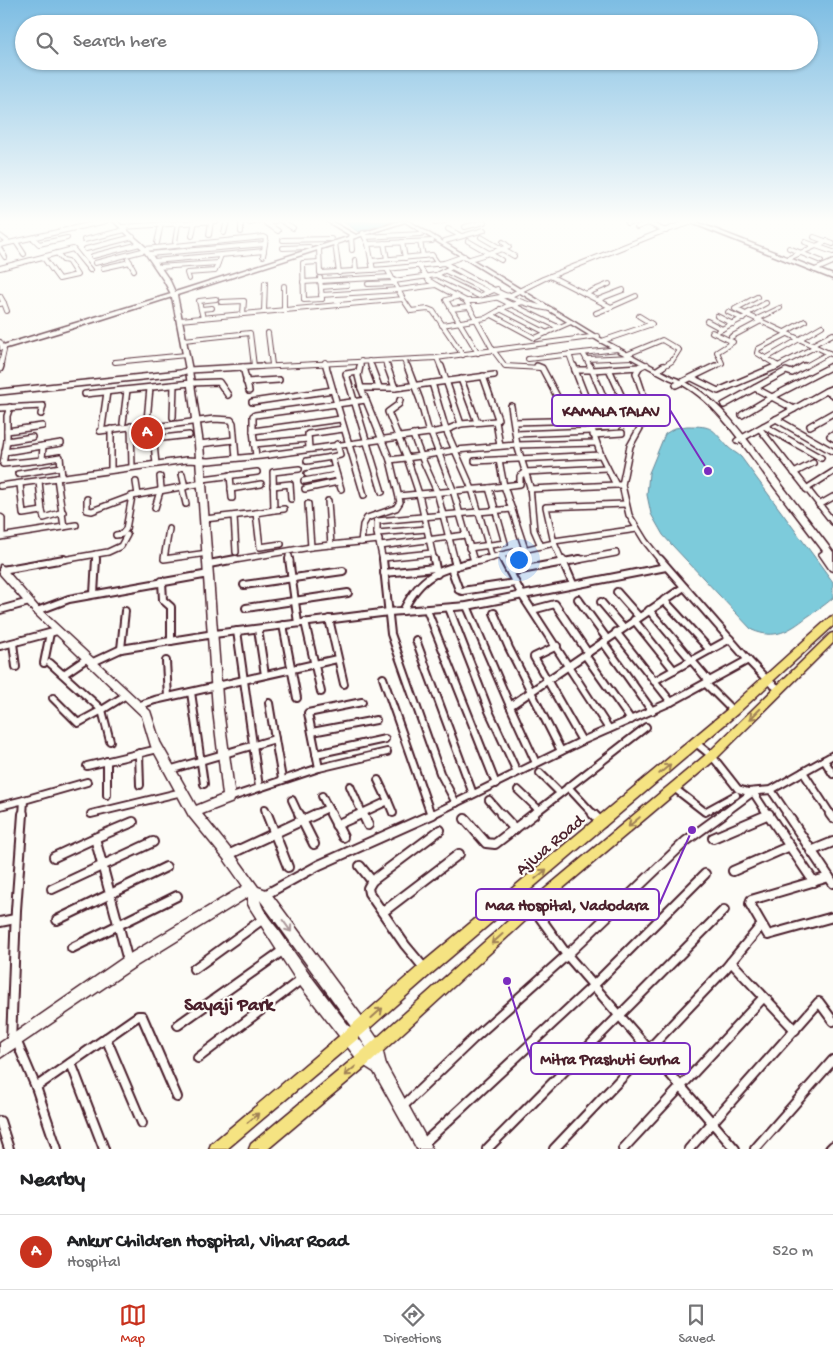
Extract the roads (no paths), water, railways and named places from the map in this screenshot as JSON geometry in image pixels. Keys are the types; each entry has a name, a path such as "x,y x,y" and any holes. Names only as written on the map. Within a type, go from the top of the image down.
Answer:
{"main road":[{"name":"Ajwa Road","path":"216,1149 361,1027 426,969 696,743 831,625"},
{"path":"256,1149 376,1049 532,907 712,756 833,637"}],"street":[{"path":"56,275 59,278 77,275"},
{"path":"162,275 174,294 180,320 199,444 217,687 229,798"},
{"path":"188,275 189,279"},
{"path":"0,368 1,346 234,275"},
{"path":"303,275 304,300 436,285"},
{"path":"320,275 323,305"},
{"path":"390,275 411,311 433,310 463,355"},
{"path":"409,275 418,288"},
{"path":"303,282 393,280 436,275 486,300"},
{"path":"454,275 489,292"},
{"path":"450,282 468,275 524,302 541,308 550,308"},
{"path":"497,275 602,340"},
{"path":"426,277 456,297 466,301 486,300 511,295 554,275"},
{"path":"550,276 611,307"},
{"path":"368,284 393,280"},
{"path":"264,311 266,283"},
{"path":"584,294 609,284"},
{"path":"321,287 347,285"},
{"path":"284,286 284,309"},
{"path":"478,296 497,289"},
{"path":"521,289 571,322 630,355 643,365 657,370 677,382 712,412 740,440 833,558"},
{"path":"598,300 622,290"},
{"path":"0,296 2,304 7,311"},
{"path":"596,314 636,296"},
{"path":"456,297 446,300 478,353"},
{"path":"757,297 735,308 830,354"},
{"path":"498,298 558,327"},
{"path":"203,318 199,301 216,299"},
{"path":"221,302 245,299 243,313"},
{"path":"180,320 323,305 403,299"},
{"path":"466,301 493,350 507,367 535,366 542,368 560,402"},
{"path":"442,325 476,320 492,315 511,304 524,302"},
{"path":"707,321 720,330 766,303"},
{"path":"451,309 469,307"},
{"path":"201,309 212,308"},
{"path":"731,337 780,308"},
{"path":"500,309 547,333"},
{"path":"728,312 743,318"},
{"path":"492,315 535,338"},
{"path":"0,390 180,373 187,370 437,358 525,346 602,340 625,332 632,333 652,324 639,316"},
{"path":"717,316 733,324"},
{"path":"778,366 757,354 758,350 805,321"},
{"path":"525,346 535,338 571,322"},
{"path":"765,359 822,326"},
{"path":"677,382 692,378 722,363 716,352 733,342 712,332"},
{"path":"268,333 272,365"},
{"path":"184,340 250,334 254,366"},
{"path":"692,378 718,391 778,366 833,334"},
{"path":"586,359 630,355 660,340 679,350 672,362 657,370"},
{"path":"528,359 618,348"},
{"path":"724,405 786,371 792,373 830,354 833,349"},
{"path":"583,353 610,410"},
{"path":"568,354 591,411"},
{"path":"114,362 186,355"},
{"path":"437,358 461,424"},
{"path":"385,360 395,388"},
{"path":"404,360 415,385 430,433 454,490 474,561"},
{"path":"361,361 358,372 361,388 390,460 400,502 396,508 371,516 365,520 361,542"},
{"path":"369,361 379,387"},
{"path":"325,362 343,429 364,495"},
{"path":"575,370 643,365"},
{"path":"619,485 630,446 648,414 636,376 643,365"},
{"path":"742,415 772,397 833,366"},
{"path":"243,367 249,391"},
{"path":"609,369 628,410"},
{"path":"358,372 346,374 382,492"},
{"path":"361,388 395,388 494,374"},
{"path":"483,376 498,419 496,421 497,436 500,446"},
{"path":"156,387 157,379"},
{"path":"461,379 477,422"},
{"path":"246,382 278,380"},
{"path":"85,394 191,383 220,382 228,395"},
{"path":"432,383 446,430 472,489 492,558"},
{"path":"173,417 174,385"},
{"path":"147,420 150,388"},
{"path":"755,388 794,409"},
{"path":"740,440 833,388"},
{"path":"123,423 128,390"},
{"path":"252,402 333,390"},
{"path":"826,391 833,395"},
{"path":"107,392 101,429 112,430 151,423 154,427 156,464"},
{"path":"256,456 253,416 366,400"},
{"path":"400,400 399,404 388,412 407,458 419,494 436,571"},
{"path":"0,408 43,406 41,414"},
{"path":"511,406 520,458 530,488 530,518 535,537 541,546"},
{"path":"10,408 7,416 7,441 4,465 60,457 59,478 64,527"},
{"path":"810,426 833,412"},
{"path":"648,414 589,414 590,427 607,468 619,485 625,504 637,529 666,567 748,660 768,681 780,689"},
{"path":"154,427 220,419 231,420 233,423 236,458"},
{"path":"253,431 341,419"},
{"path":"776,420 832,451"},
{"path":"0,486 156,464 200,460 209,461 382,440 446,430 461,424 496,421"},
{"path":"514,422 590,427 622,433"},
{"path":"516,434 618,425"},
{"path":"7,431 42,426"},
{"path":"131,426 132,467"},
{"path":"762,428 821,458"},
{"path":"762,428 794,474 833,521"},
{"path":"309,448 308,434 343,429"},
{"path":"110,470 112,430"},
{"path":"154,439 189,435"},
{"path":"413,435 437,492 459,590 516,583"},
{"path":"7,441 32,438"},
{"path":"254,444 308,439"},
{"path":"199,444 234,440"},
{"path":"740,440 833,568"},
{"path":"281,441 283,452"},
{"path":"5,452 61,443"},
{"path":"390,460 456,450 500,446 596,443"},
{"path":"307,461 340,455 337,444"},
{"path":"42,460 43,446"},
{"path":"475,461 601,455"},
{"path":"332,457 341,489"},
{"path":"499,460 504,486 525,548"},
{"path":"794,474 813,463"},
{"path":"18,474 61,467"},
{"path":"399,496 520,484 520,476 525,472 607,468"},
{"path":"274,510 273,472 299,469"},
{"path":"86,499 87,510 92,511 135,495 184,487 230,475 257,472"},
{"path":"307,474 336,472"},
{"path":"304,481 336,472"},
{"path":"806,489 833,472"},
{"path":"182,474 186,504"},
{"path":"230,475 232,498"},
{"path":"155,508 160,492 160,476"},
{"path":"39,481 45,530"},
{"path":"116,535 122,534 126,529 135,495 136,482"},
{"path":"305,489 338,482"},
{"path":"273,486 297,483"},
{"path":"20,484 24,514 42,511"},
{"path":"231,489 261,484"},
{"path":"290,484 291,499"},
{"path":"530,488 619,485"},
{"path":"470,548 505,543 488,488"},
{"path":"819,505 833,497"},
{"path":"328,501 331,545"},
{"path":"308,504 311,547"},
{"path":"573,584 554,542 546,507 625,504"},
{"path":"205,519 284,509"},
{"path":"456,803 440,773 391,634 380,543 377,533 378,520 512,509"},
{"path":"44,518 63,512"},
{"path":"256,513 260,547 281,544"},
{"path":"234,516 236,552"},
{"path":"0,517 2,518 1,535 76,525"},
{"path":"377,533 426,528"},
{"path":"169,529 164,559 208,553"},
{"path":"384,573 436,571 525,548 637,529"},
{"path":"1,569 116,549 121,546 128,535"},
{"path":"208,564 311,547 361,542 380,543 429,540 466,535"},
{"path":"382,558 432,553"},
{"path":"510,572 616,553"},
{"path":"94,594 96,554"},
{"path":"501,555 522,595 557,646 609,729"},
{"path":"289,556 294,600 321,692"},
{"path":"64,674 89,661 120,649 329,619 467,606 666,567"},
{"path":"1,569 53,632 89,661 146,714 158,749 193,812 361,1027 376,1049 379,1067 424,1147 593,986 706,874"},
{"path":"403,611 415,588 436,571"},
{"path":"244,585 343,572"},
{"path":"37,611 69,599 209,574"},
{"path":"162,581 163,600 171,607 171,641"},
{"path":"510,706 684,587"},
{"path":"246,608 348,592"},
{"path":"617,592 674,670"},
{"path":"578,599 652,711"},
{"path":"664,600 710,650"},
{"path":"0,610 29,602"},
{"path":"601,602 654,681 671,702"},
{"path":"532,610 555,604 631,720"},
{"path":"467,606 536,763"},
{"path":"449,608 490,711 517,772"},
{"path":"427,610 496,784"},
{"path":"649,610 707,683 733,711"},
{"path":"120,649 125,611"},
{"path":"494,613 531,693 561,751"},
{"path":"329,619 344,684"},
{"path":"283,626 298,698"},
{"path":"258,629 265,675"},
{"path":"237,631 259,788"},
{"path":"0,646 53,632"},
{"path":"53,632 47,663 64,674 102,710 110,741"},
{"path":"654,681 730,639"},
{"path":"416,640 474,794"},
{"path":"13,643 16,667"},
{"path":"557,646 534,656 582,741"},
{"path":"137,706 168,697 337,659"},
{"path":"9,1045 128,964 256,895 431,815 582,741 671,702 748,660"},
{"path":"166,661 168,697"},
{"path":"382,678 431,815"},
{"path":"191,692 204,784"},
{"path":"53,698 78,723 126,695"},
{"path":"319,768 309,713 362,702"},
{"path":"269,703 282,779"},
{"path":"312,732 376,720"},
{"path":"465,818 486,843 495,844 646,726"},
{"path":"169,770 275,738"},
{"path":"316,754 386,739"},
{"path":"696,743 712,756 738,790 742,792 771,790 833,755"},
{"path":"87,766 158,749"},
{"path":"193,812 282,779 387,752"},
{"path":"139,753 140,785"},
{"path":"824,760 833,774"},
{"path":"107,761 108,794"},
{"path":"803,772 833,818"},
{"path":"540,773 560,793"},
{"path":"378,780 394,813"},
{"path":"0,806 87,782"},
{"path":"350,786 368,825"},
{"path":"568,787 602,823"},
{"path":"674,788 705,812 736,796"},
{"path":"518,790 539,810"},
{"path":"771,790 831,880 814,882 751,900 750,904 768,935 833,917"},
{"path":"91,814 182,792"},
{"path":"754,792 814,882"},
{"path":"402,1108 473,1039 567,955 686,841 754,792"},
{"path":"322,796 343,837"},
{"path":"24,800 15,918 9,1045 36,1087 57,1149"},
{"path":"292,800 314,844"},
{"path":"489,800 515,828"},
{"path":"336,825 388,801"},
{"path":"228,855 328,808"},
{"path":"264,809 288,866"},
{"path":"714,838 769,814"},
{"path":"54,857 133,822"},
{"path":"426,969 406,945 369,893 368,888 372,881 440,830"},
{"path":"95,838 128,964"},
{"path":"52,889 153,842"},
{"path":"811,851 833,842"},
{"path":"733,871 790,846"},
{"path":"384,912 459,854"},
{"path":"360,866 372,881"},
{"path":"57,920 166,867"},
{"path":"521,891 567,955 735,1149"},
{"path":"256,895 263,919 303,978 365,1058 379,1067"},
{"path":"72,948 176,896"},
{"path":"487,1149 724,910"},
{"path":"0,922 15,918"},
{"path":"194,969 263,919"},
{"path":"554,1149 649,1051 731,962 759,928"},
{"path":"178,1025 285,950"},
{"path":"731,962 795,1030"},
{"path":"198,1058 303,978"},
{"path":"623,1149 763,998"},
{"path":"690,1149 819,1002 833,1021"},
{"path":"36,1087 138,1016 142,1016 177,1097"},
{"path":"106,1038 142,1123"},
{"path":"754,1149 833,1060"},
{"path":"71,1063 104,1149"},
{"path":"0,1121 9,1149"},
{"path":"830,1149 833,1146"}],"water":[{"path":"687,426 711,429 728,447 741,457 833,582 833,598 788,630 768,634 752,630 663,535 651,514 647,495 649,473 665,434 675,428"}],"place":[{"name":"Ankur Children Hospital, Vihar Road","path":"147,433"},
{"name":"KAMALA TALAV","path":"708,471"},
{"name":"Maa Hospital, Vadodara","path":"692,830"},
{"name":"Mitra Prashuti Gurha","path":"507,981"}],"district":[{"name":"Sayaji Park","path":"229,1003"}]}
